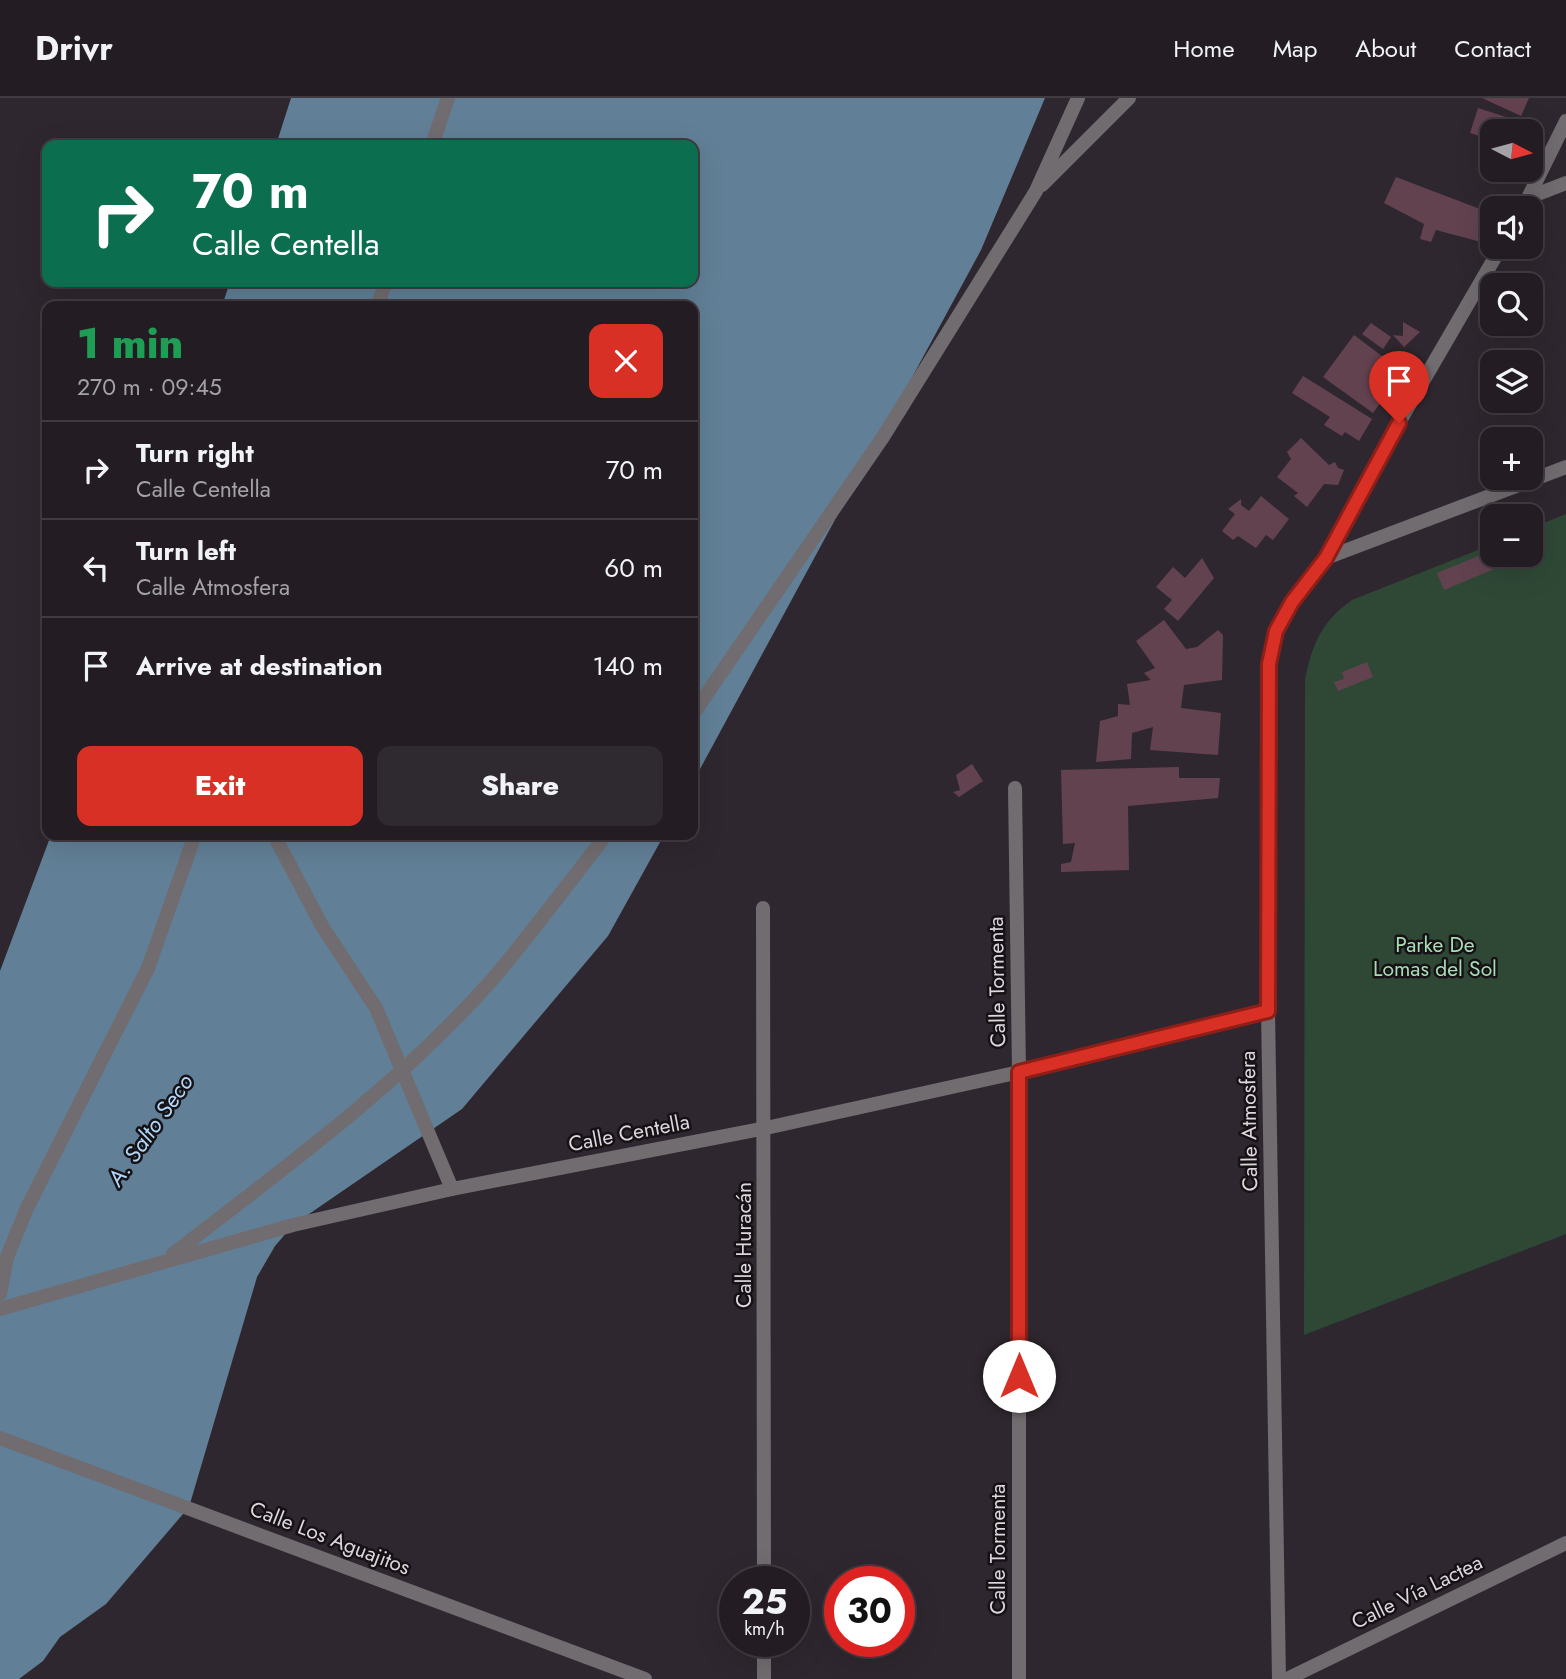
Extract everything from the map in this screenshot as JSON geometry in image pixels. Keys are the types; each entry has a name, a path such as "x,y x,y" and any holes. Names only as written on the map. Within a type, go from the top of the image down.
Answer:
{"street":[{"path":"434,140 448,98"},
{"path":"698,707 883,437 1036,191 1078,98"},
{"path":"1036,191 1129,98"},
{"path":"1529,196 1566,121"},
{"path":"1540,196 1566,183"},
{"name":"Calle Atmosfera","path":"1279,1679 1268,1011 1269,664 1276,631 1292,602 1326,558 1386,445 1494,259"},
{"path":"1326,558 1566,467"},
{"name":"Calle Tormenta","path":"1015,788 1019,1072 1019,1679"},
{"path":"0,1294 7,1257 27,1208 148,968 193,840"},
{"path":"277,840 322,926 376,1008 426,1133 452,1189"},
{"path":"167,1259 288,1166 402,1068 490,981 602,840"},
{"name":"Calle Huracán","path":"763,908 766,1128 764,1566"},
{"name":"Calle Centella","path":"0,1309 293,1225 452,1189 766,1128 1019,1072 1268,1011"},
{"name":"Calle Los Aguajitos","path":"0,1438 645,1679"},
{"name":"Calle Vía Lactea","path":"1287,1679 1566,1543"},
{"path":"764,1657 764,1679"}],"green space":[{"name":"Parke De Lomas del Sol","path":"1566,514 1566,1234 1304,1335 1305,680 1311,655 1326,625 1352,600 1480,549 1480,567 1543,567 1543,523"}],"water":[{"path":"291,98 1045,98 981,250 698,773 698,301 224,301 228,287 698,287 698,140 278,140"},
{"name":"A. Salto Seco","path":"49,840 661,840 608,936 462,1109 293,1225 275,1246 257,1277 189,1507 106,1604 60,1637 43,1661 19,1679 0,1679 0,971"}],"building":[{"path":"1482,98 1529,98 1521,116"},
{"path":"1478,108 1512,119 1480,119 1480,136 1470,133"},
{"path":"1396,177 1480,209 1480,242 1436,230 1431,242 1420,239 1424,224 1384,203"},
{"path":"1403,322 1420,332 1404,347 1393,335 1403,336"},
{"path":"1371,323 1391,337 1383,349 1362,334"},
{"path":"1354,335 1403,372 1373,413 1323,377"},
{"path":"1303,376 1372,419 1359,441 1345,432 1342,436 1324,425 1330,417 1292,393"},
{"path":"1301,438 1329,465 1335,462 1338,468 1344,470 1338,485 1324,484 1307,507 1294,496 1298,493 1277,477 1291,459 1287,452"},
{"path":"1261,496 1289,519 1273,540 1266,535 1256,548 1238,536 1233,540 1222,531 1235,514 1228,509 1241,499 1241,505 1249,511"},
{"path":"1480,555 1480,567 1499,567 1444,590 1437,573"},
{"path":"1202,558 1214,578 1178,621 1164,609 1172,600 1156,587 1173,567 1185,578"},
{"path":"1164,620 1186,649 1197,647 1218,630 1223,635 1222,680 1184,685 1181,708 1221,713 1218,755 1150,750 1153,727 1132,733 1131,759 1096,762 1100,721 1118,716 1118,704 1130,705 1127,684 1151,680 1144,673 1155,668 1136,641"},
{"path":"1367,662 1373,677 1338,691 1334,682 1344,679 1342,672"},
{"path":"972,764 983,781 959,797 953,792 960,790 956,775"},
{"path":"1179,767 1179,778 1220,778 1218,798 1128,806 1129,870 1061,872 1061,864 1071,862 1075,843 1063,844 1061,770"}],"route":[{"path":"1019,1376 1019,1072 1268,1011 1269,664 1276,631 1292,602 1326,558 1399,423"}]}
